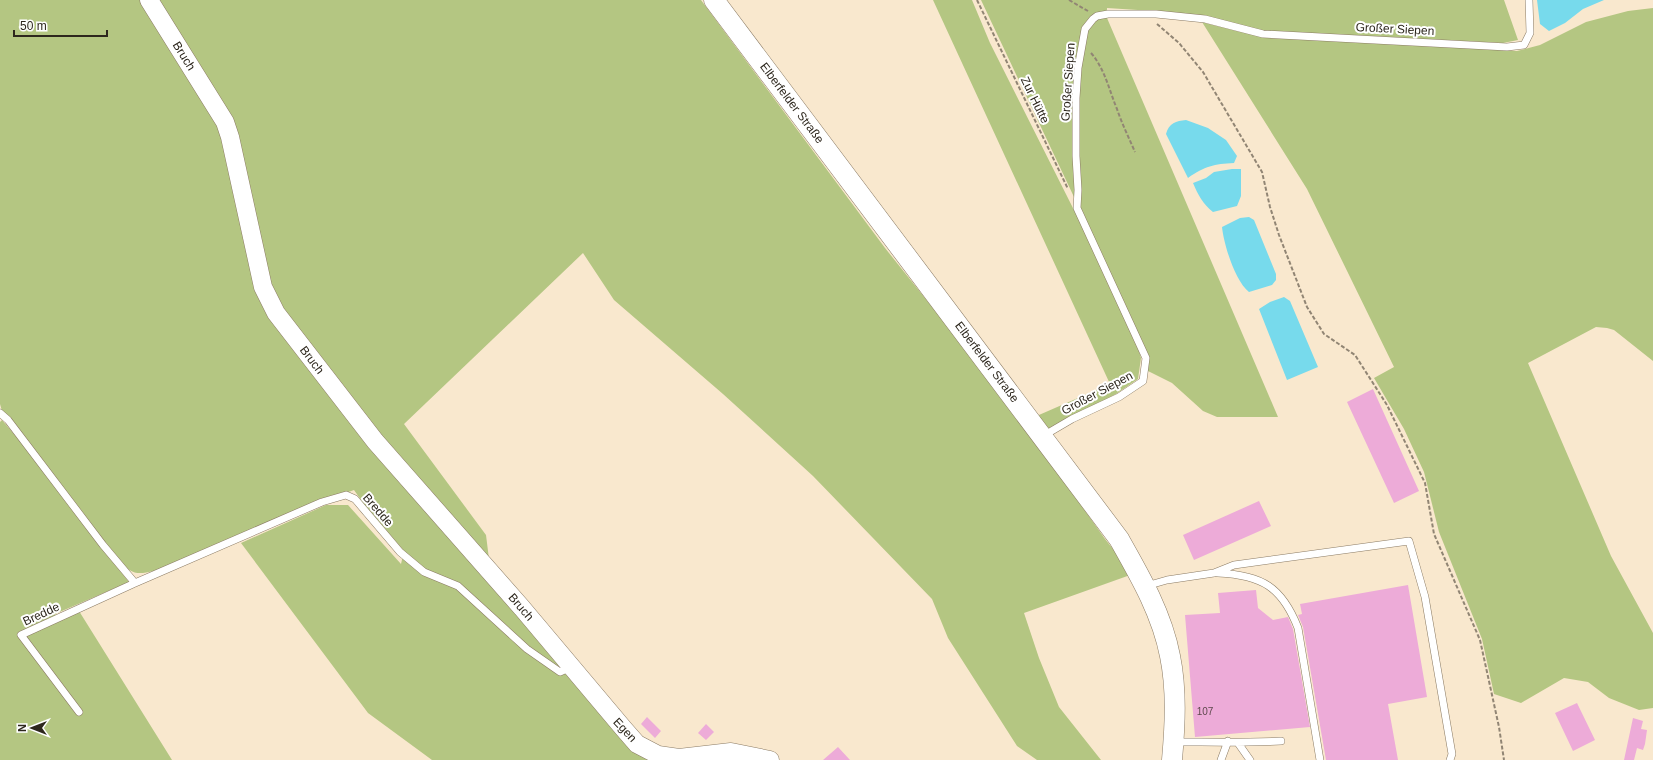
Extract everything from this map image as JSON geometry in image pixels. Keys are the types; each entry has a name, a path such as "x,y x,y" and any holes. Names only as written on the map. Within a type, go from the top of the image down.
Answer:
{"main road":[{"name":"Elberfelder Straße","path":"714,0 1119,539 1145,586 1162,624 1171,657 1175,697 1173,751"}],"street":[{"name":"Bruch","path":"149,0 225,122 230,137 263,287 276,313 375,441 453,528 571,667"},
{"name":"Egen","path":"571,667 633,739 638,744 658,755 679,758 732,752 770,760"}],"lane":[{"name":"Großer Siepen","path":"1043,436 1072,419 1119,397 1143,381 1146,358 1077,208 1076,98 1081,43 1085,29 1093,19 1098,16 1108,14 1144,14 1206,19 1263,34 1507,47 1524,45 1530,33 1529,0"},
{"path":"0,413 8,420 102,545 135,583"},
{"name":"Bredde","path":"79,712 21,635 135,583 322,502 346,495 355,499 400,552 424,572 458,586 527,649 560,672 571,667"},
{"path":"1214,573 1234,565 1409,541 1425,598 1452,754 1450,760"},
{"path":"1145,586 1167,580 1214,573 1243,575 1268,585 1281,596 1291,609 1298,628 1320,760"},
{"path":"1221,760 1228,741"},
{"path":"1173,751 1228,741 1238,743 1281,741"},
{"path":"1238,743 1250,760"}],"path":[{"name":"Zur Hütte","path":"978,0 1077,208"},
{"path":"1069,0 1098,16"},
{"path":"1144,14 1179,43 1203,72 1262,172 1270,207 1279,235 1307,306 1324,334 1355,355 1387,405 1425,483 1434,534 1480,640 1499,727 1504,760"},
{"path":"1081,43 1097,60 1108,83 1116,108 1135,152"}],"green space":[{"path":"0,0 142,0 224,133 256,286 651,760 432,760 368,713 241,543 326,505 348,505 401,564 404,551 368,510 354,490 296,511 154,571 138,573 131,571 119,561 2,411 0,404"},
{"path":"156,0 701,0 885,248 1012,407 1105,539 1133,574 1024,613 1039,658 1059,707 1101,760 1037,760 1017,746 948,638 932,599 813,476 723,394 614,300 583,253 404,424 486,535 489,559 353,406 270,293 232,129"},
{"path":"933,0 972,0 990,43 1083,228 1136,341 1141,358 1138,379 1116,394 1043,432 1032,418 1110,384"},
{"path":"981,0 1504,0 1518,40 1503,43 1264,31 1153,11 1107,8 1107,18 1278,417 1217,417 1203,411 1172,383 1148,371 1147,356"},
{"path":"1653,8 1653,361 1614,330 1596,327 1528,363 1611,556 1653,633 1653,708 1639,710 1609,698 1588,682 1564,678 1521,703 1494,694 1482,639 1439,532 1424,472 1404,429 1374,378 1394,367 1307,189 1202,22 1239,32 1262,36 1517,51 1540,45 1586,22 1628,11"},
{"path":"2,420 35,459 129,582 55,614 60,620 79,611 172,760 0,760 0,422"}],"water":[{"path":"1537,0 1604,0 1583,9 1565,23 1549,31 1540,24"},
{"path":"1186,120 1208,128 1226,140 1237,156 1234,163 1210,166 1188,178 1166,134 1167,130 1173,123"},
{"path":"1241,169 1241,196 1237,206 1213,212 1201,199 1193,183 1206,178 1214,172"},
{"path":"1249,217 1254,220 1276,274 1276,280 1272,285 1249,292 1239,280 1231,262 1222,227 1240,218"},
{"path":"1284,297 1290,301 1318,367 1287,380 1259,309 1270,302"}],"building":[{"path":"1373,389 1419,491 1394,503 1347,402"},
{"path":"1259,501 1271,526 1194,560 1183,535"},
{"path":"1408,585 1427,697 1388,704 1398,760 1326,760 1303,627 1298,615 1302,614 1300,604"},
{"path":"1256,590 1258,608 1273,620 1288,617 1293,629 1310,727 1195,737 1185,615 1220,613 1218,593"},
{"path":"1577,703 1595,740 1573,751 1555,713"},
{"path":"647,717 661,731 655,738 641,724"},
{"path":"1633,718 1643,721 1641,729 1647,730 1645,744 1643,750 1637,748 1634,760 1624,760"},
{"path":"706,724 714,732 706,740 698,733"},
{"path":"838,747 850,760 823,760"}]}
